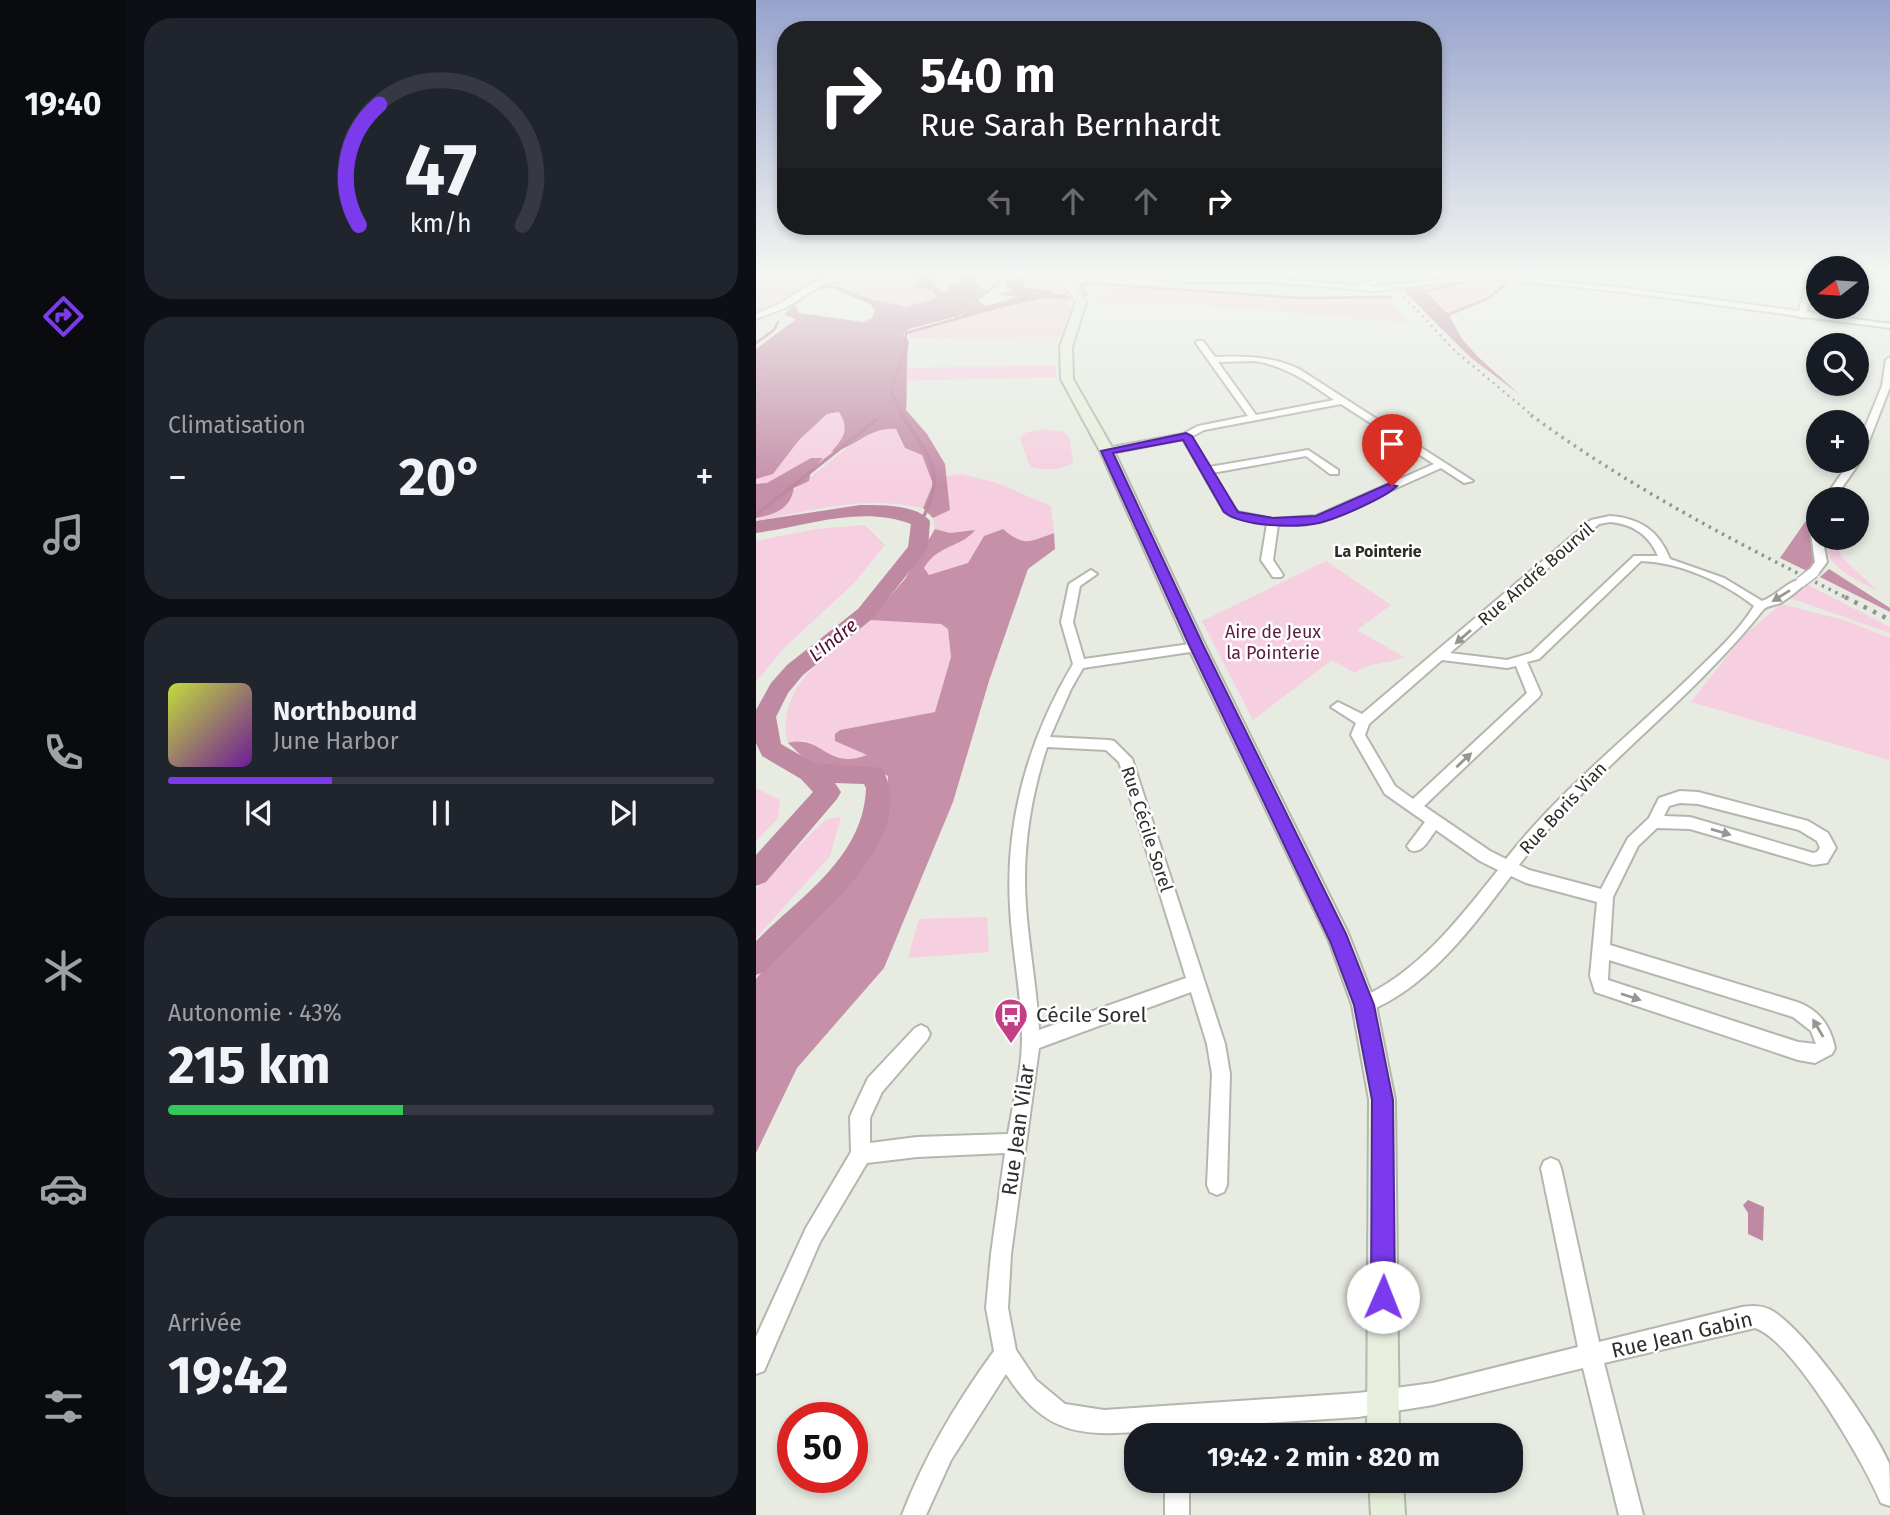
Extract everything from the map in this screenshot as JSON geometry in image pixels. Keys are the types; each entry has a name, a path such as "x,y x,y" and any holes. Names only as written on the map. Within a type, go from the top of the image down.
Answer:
{"main road":[{"path":"1067,344 1068,379 1107,451 1197,647 1340,940 1364,1005 1382,1100 1385,1166 1383,1423"},
{"path":"1387,1493 1388,1515"}],"street":[{"path":"1201,344 1253,417"},
{"path":"1214,360 1270,359 1286,363 1468,481"},
{"path":"1869,427 1886,386 1890,360"},
{"path":"1107,451 1186,436 1201,428 1342,401"},
{"path":"1186,436 1228,509 1235,514 1273,522 1318,519 1441,464"},
{"path":"1206,471 1308,453 1334,472"},
{"name":"Rue André Bourvil","path":"1441,656 1601,519 1617,519 1648,532 1658,543 1665,560"},
{"path":"1273,522 1267,560 1277,575"},
{"path":"1605,897 1509,869 1390,790 1358,735 1363,721 1441,656 1507,664 1535,656 1632,561 1649,557 1665,560 1746,593 1759,605 1777,600 1814,572 1821,562 1819,550"},
{"path":"1091,574 1075,584 1067,622 1079,664 1197,647"},
{"name":"Rue Boris Vian","path":"1364,1005 1391,993 1415,972 1591,775 1713,661 1754,617 1759,605"},
{"path":"1415,806 1534,694 1520,660"},
{"name":"Rue Jean Vilar","path":"1079,664 1069,681 1044,742 1021,810 1017,847 1017,890 1030,1007 1031,1042 1015,1143 997,1308 1006,1354 1028,1388 1060,1415 1124,1423"},
{"path":"1338,707 1363,721"},
{"name":"Rue Cécile Sorel","path":"1044,742 1109,745 1125,759 1216,1044 1221,1074 1217,1185"},
{"path":"1601,950 1797,1010 1815,1019 1823,1032 1826,1048 1815,1054 1798,1051 1601,986 1601,950 1605,897 1633,842 1654,822 1664,802 1680,797 1698,798 1803,825 1823,836 1828,848 1822,858 1813,859 1690,823 1654,822"},
{"path":"1415,846 1435,820"},
{"path":"1031,1042 1196,982"},
{"path":"756,1363 813,1235 861,1154 860,1117 875,1085 921,1034"},
{"path":"861,1154 917,1147 1015,1143"},
{"name":"Rue Jean Gabin","path":"1551,1168 1591,1356 1631,1515"},
{"name":"Rue Jean Gabin","path":"1382,1402 1433,1394 1742,1318 1761,1317 1785,1333 1806,1355 1846,1416 1890,1494"},
{"path":"914,1515 923,1488 968,1406 1006,1354"},
{"name":"Rue Jean Vilar","path":"1203,1423 1382,1402"},
{"path":"1177,1493 1177,1515"}],"green space":[{"path":"1055,365 1057,377 899,381 902,368"},
{"path":"839,412 845,431 839,445 756,511 756,479 773,474 798,440 828,414"},
{"path":"879,428 896,429 905,448 922,455 933,484 923,508 880,503 839,505 756,521 844,450"},
{"path":"1044,429 1064,432 1070,439 1073,463 1052,469 1030,467 1020,438 1027,432"},
{"path":"960,474 994,482 1051,506 1054,533 1022,541 1003,529 984,536 968,563 929,576 924,568 936,554 963,541 974,531 950,533 935,529 933,518 950,510 946,476"},
{"path":"865,525 885,545 854,583 783,649 756,682 756,541 816,529"},
{"path":"1825,550 1839,550 1842,558 1878,591 1842,570"},
{"name":"Aire de Jeux la Pointerie","path":"1326,561 1391,605 1357,630 1404,657 1367,666 1355,673 1332,660 1253,720 1202,621"},
{"path":"1806,584 1890,627 1890,633 1790,598"},
{"path":"1781,604 1847,621 1890,638 1889,760 1691,702 1743,636"},
{"path":"869,620 941,624 948,629 951,657 935,712 840,730 868,755 859,758 833,758 807,742 788,743 786,723 789,704 797,687 823,658"},
{"path":"756,788 780,800 778,818 756,841"},
{"path":"841,817 830,856 756,938 756,889 826,819"},
{"path":"987,917 989,952 908,958 919,919"}],"shaded area":[{"path":"763,344 909,344 906,410 927,434 945,464 950,510 933,518 923,508 933,484 922,455 905,448 896,429 878,431 831,452 845,428 839,412 827,414 799,440 773,474 756,479 756,349"},
{"path":"1457,344 1466,344 1519,394"},
{"path":"811,458 823,458 811,471 809,481 794,488 789,501 781,509 756,518 756,484 767,483"},
{"path":"1806,521 1806,550 1813,550 1815,565 1807,571 1780,558"},
{"path":"935,529 950,533 975,530 963,540 936,554 924,568 929,575 968,563 984,536 1003,529 1022,541 1054,533 1055,549 1028,569 989,681 953,802 884,968 797,1068 756,1153 756,979 789,938 852,873 886,812 888,776 874,769 811,765 788,743 809,743 833,756 854,759 867,755 835,741 835,734 840,730 935,712 951,657 948,629 941,624 869,620 905,579"},
{"path":"1829,569 1890,608 1890,612 1820,577"},
{"path":"1748,1200 1764,1207 1763,1241 1748,1234 1748,1213 1743,1205"}],"waterway":[{"path":"903,416 891,392 905,344"},
{"path":"902,415 932,465 934,490 921,521"},
{"path":"756,515 876,420"},
{"name":"L'Indre","path":"756,527 860,510 881,510 921,521 918,548 865,614 795,670 779,689 764,717 765,736 771,750 810,772"},
{"name":"L'Indre","path":"756,874 828,792 810,772"},
{"path":"756,962 836,883 857,854 874,820 878,788 873,775 810,772"}],"railway":[{"path":"1448,344 1533,416"},
{"path":"1531,415 1646,491 1726,536 1849,599"},
{"path":"1845,597 1890,620"}],"place":[{"name":"Cécile Sorel","path":"1011,1045"}],"district":[{"name":"La Pointerie","path":"1378,551"}],"route":[{"path":"1383,1297 1385,1166 1382,1100 1364,1005 1340,940 1197,647 1107,451 1186,436 1228,509 1235,514 1273,522 1318,519 1392,486"}]}
